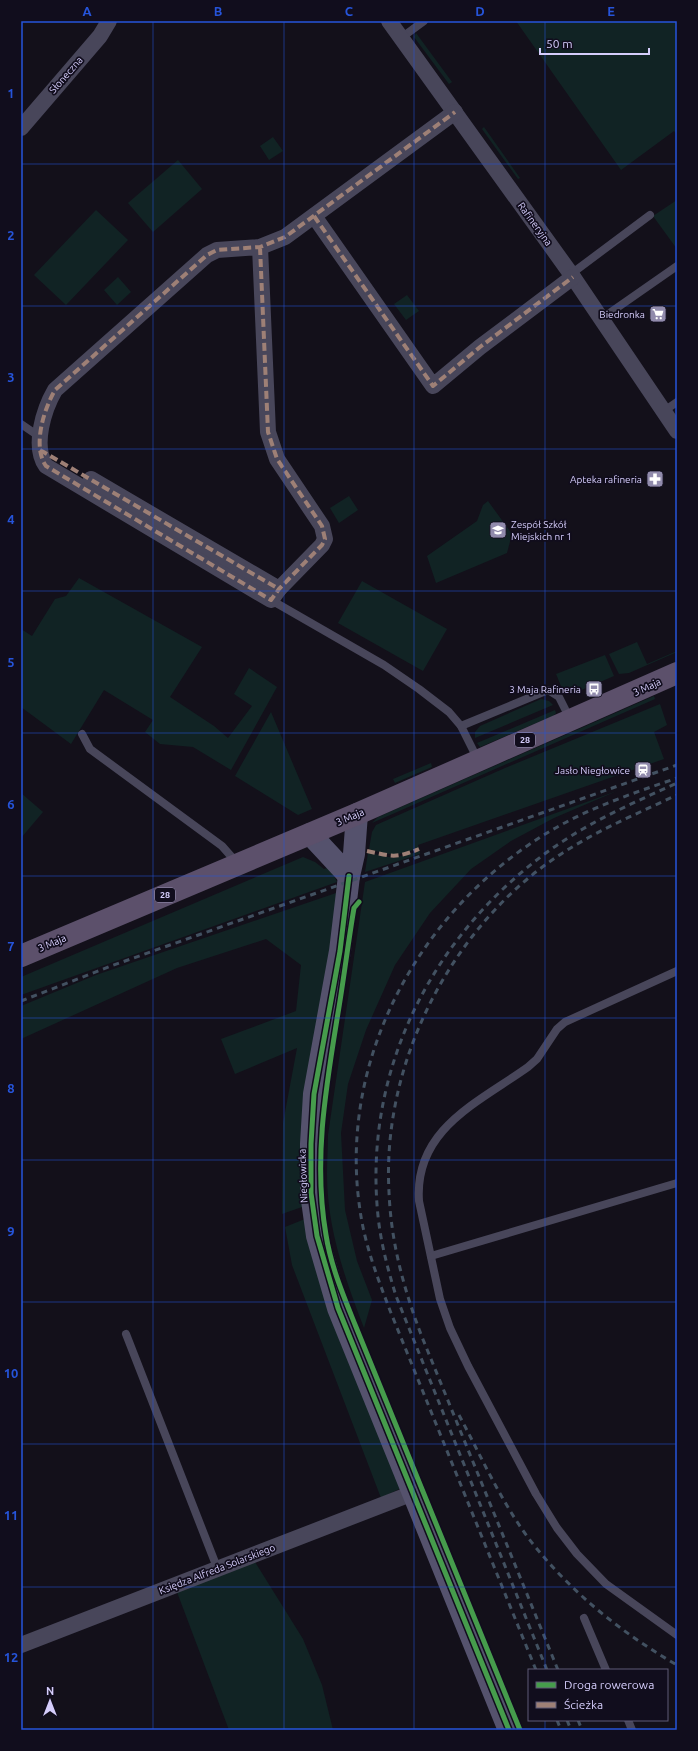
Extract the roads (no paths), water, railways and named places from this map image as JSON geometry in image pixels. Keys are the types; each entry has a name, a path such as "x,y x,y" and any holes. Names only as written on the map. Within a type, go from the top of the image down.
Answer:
{"main road":[{"name":"3 Maja","path":"21,956 357,814 677,674"}],"street":[{"name":"Słoneczna","path":"21,128 100,36 109,21"},
{"name":"Rafineryjna","path":"389,21 572,276 601,319 670,407 677,431"},
{"path":"260,247 268,432 277,459 322,526 325,539 322,545 275,595 46,466 40,444 46,412 56,390 157,298 211,252 260,247 285,237 455,112"},
{"path":"314,216 433,386 480,347 572,276"},
{"name":"Niegłowicka","path":"357,814 354,854 349,876 350,882 340,951 314,1094 311,1144 311,1193 317,1236 338,1308 509,1730"},
{"path":"310,834 349,876"},
{"name":"Księdza Alfreda Solarskiego","path":"21,1645 218,1570 413,1493"}],"lane":[{"path":"401,38 424,21"},
{"path":"572,276 650,215"},
{"path":"601,319 677,266"},
{"path":"21,424 40,444"},
{"path":"275,595 401,676 445,708 461,726 478,761"},
{"path":"461,726 548,690 559,696 571,720"},
{"path":"82,734 90,749 222,846 237,864"},
{"path":"677,971 565,1022 557,1029 537,1059 528,1067 451,1120 432,1144 422,1167 418,1186 419,1200 440,1299 456,1340 536,1494 557,1528 577,1554 606,1584 677,1635"},
{"path":"431,1256 677,1183"},
{"path":"126,1334 218,1570"},
{"path":"584,1618 606,1669"}],"railway":[{"path":"21,1001 111,966 677,765"},
{"path":"536,1669 391,1313 369,1249 360,1210 356,1153 362,1097 376,1043 398,992 428,944 464,900 505,862 552,830 597,807 677,778"},
{"path":"547,1669 393,1286 383,1247 378,1216 376,1162 382,1109 395,1058 414,1010 440,965 471,923 508,884 550,850 580,831 612,814 677,783"},
{"path":"558,1669 422,1337 404,1284 392,1230 389,1192 390,1145 396,1099 409,1054 427,1010 450,968 477,930 509,895 545,865 577,844 677,795"},
{"path":"459,1415 502,1498 522,1529 548,1562 581,1596 599,1611 637,1640 677,1665"},
{"path":"557,1721 561,1730"},
{"path":"567,1721 571,1730"},
{"path":"578,1721 582,1730"}],"place":[{"name":"Biedronka","path":"658,314"},
{"name":"Apteka rafineria","path":"655,479"},
{"name":"Zespół Szkół Miejskich nr 1","path":"498,530"},
{"name":"3 Maja Rafineria","path":"594,689"},
{"name":"Jasło Niegłowice","path":"643,770"}]}
